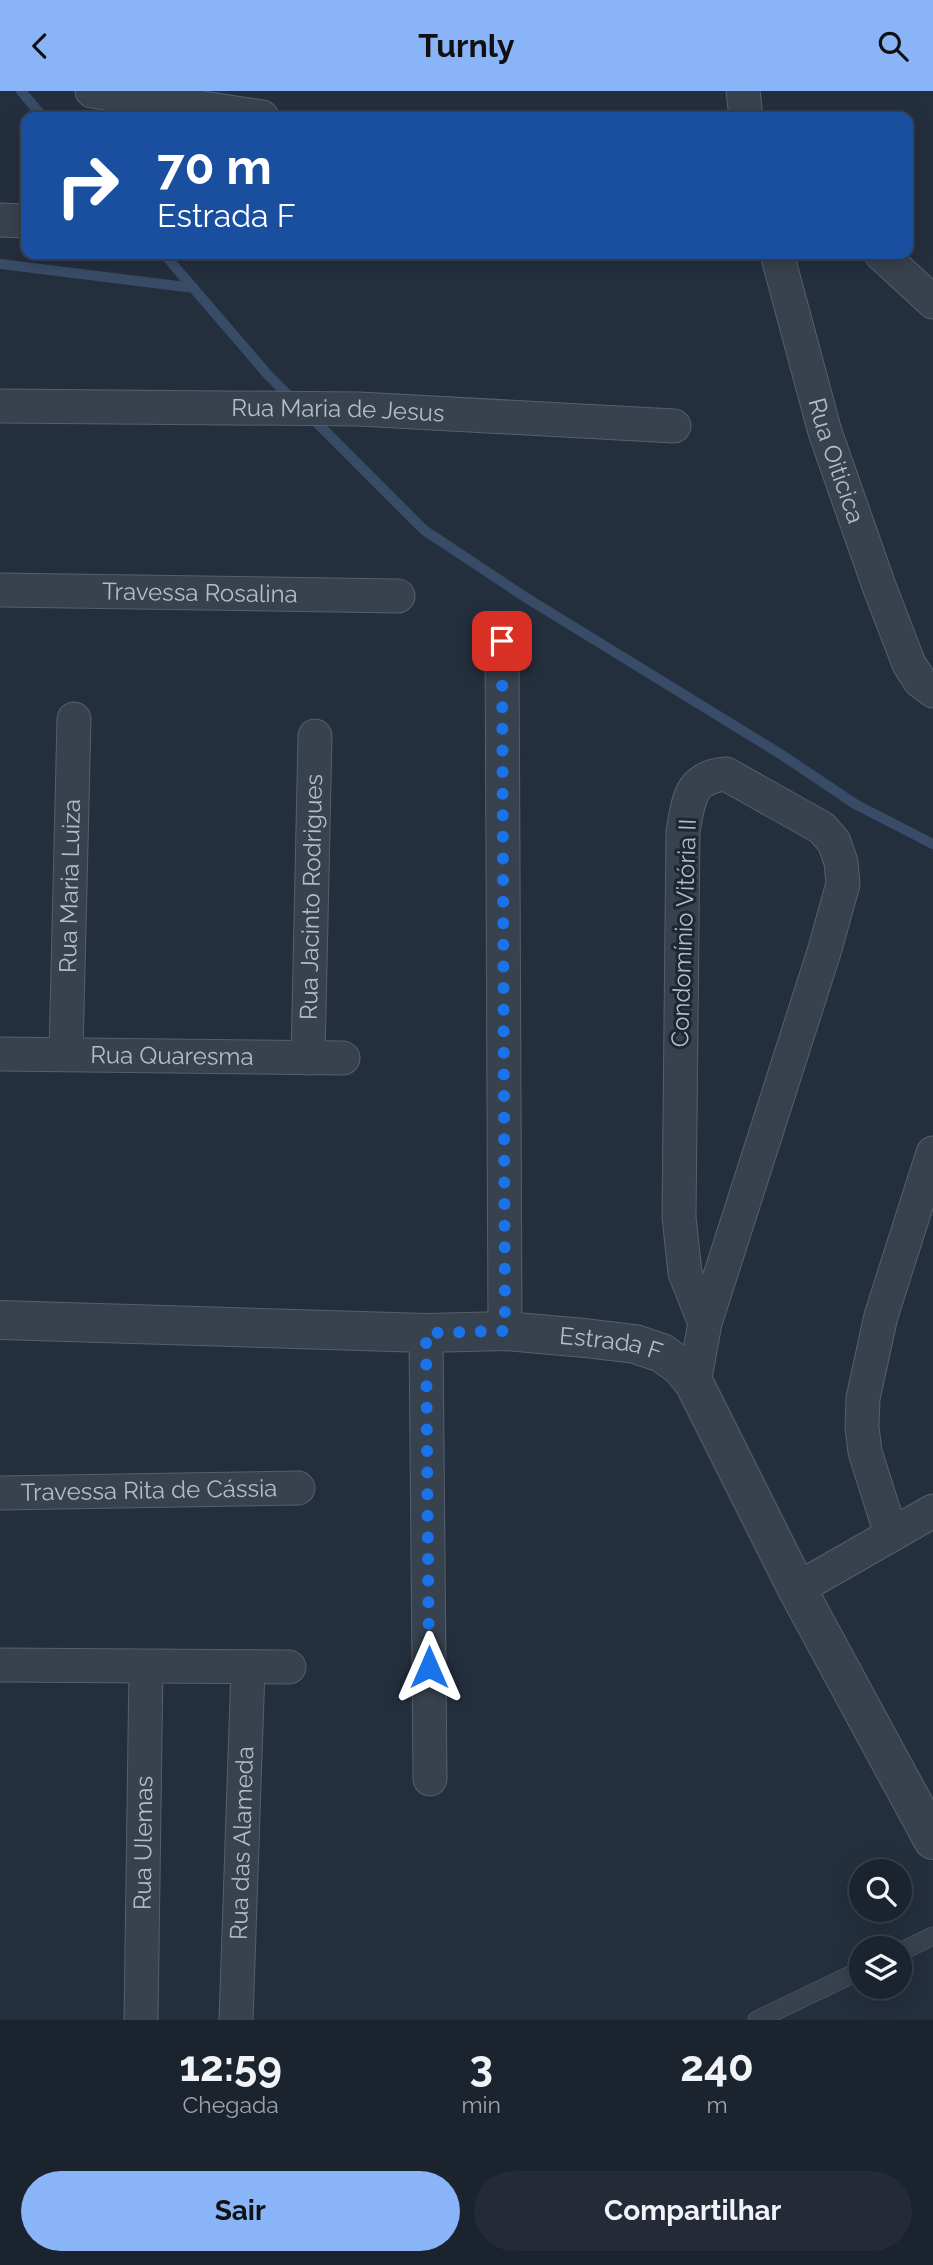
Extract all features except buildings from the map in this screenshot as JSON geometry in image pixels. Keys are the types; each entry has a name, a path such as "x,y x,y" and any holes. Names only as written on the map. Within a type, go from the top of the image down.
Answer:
{"street":[{"path":"92,91 229,112"},
{"path":"743,91 745,112"},
{"path":"0,220 21,221"},
{"name":"Rua Oiticica","path":"778,259 825,432 909,664 920,681 933,691"},
{"path":"886,259 933,302"},
{"name":"Rua Maria de Jesus","path":"0,406 359,409 674,426"},
{"name":"Travessa Rosalina","path":"0,590 398,596"},
{"path":"502,641 505,1331"},
{"name":"Rua Maria Luiza","path":"66,1054 74,719"},
{"name":"Rua Jacinto Rodrigues","path":"308,1058 316,736"},
{"name":"Condomínio Vitória II","path":"694,1383 705,1323 824,952 843,884 841,862 834,842 822,828 726,774 711,775 699,782 688,806 683,831 679,1217 685,1273 705,1323"},
{"name":"Rua Quaresma","path":"0,1054 343,1058"},
{"path":"891,1534 865,1452 863,1398 881,1316 933,1153"},
{"name":"Estrada F","path":"0,1320 426,1333 505,1331 635,1343 662,1353 681,1367 694,1383 797,1589 933,1840"},
{"path":"426,1333 430,1779"},
{"name":"Travessa Rita de Cássia","path":"0,1493 298,1488"},
{"path":"797,1589 933,1511"},
{"path":"0,1665 289,1667"},
{"name":"Rua Ulemas","path":"141,2020 146,1667"},
{"name":"Rua das Alameda","path":"236,2020 248,1668"}],"lane":[{"path":"912,1946 933,1935"},
{"path":"757,2020 849,1976"}],"waterway":[{"path":"21,91 39,112"},
{"path":"168,259 268,375 293,400"},
{"path":"0,264 194,288"},
{"path":"312,418 424,530 525,597 779,753 855,804 933,844"}],"route":[{"path":"429,1667 426,1333 505,1331 502,641"}]}
